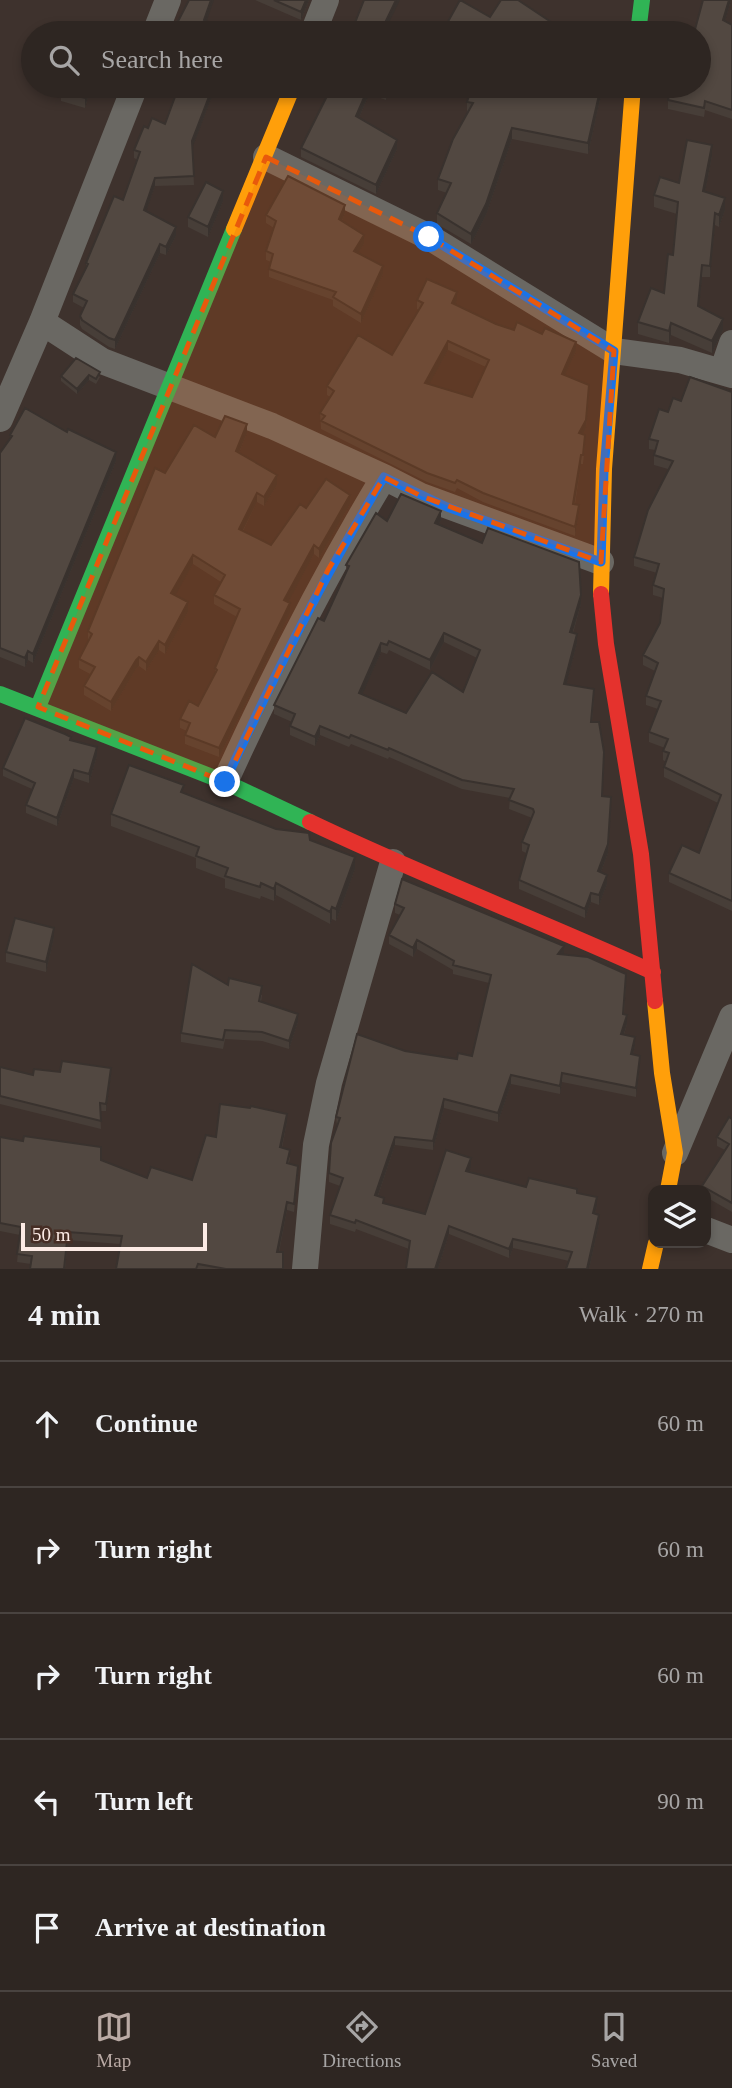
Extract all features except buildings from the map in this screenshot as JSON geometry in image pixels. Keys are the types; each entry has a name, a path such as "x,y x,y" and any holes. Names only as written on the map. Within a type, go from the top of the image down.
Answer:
{"street":[{"path":"160,21 168,0"},
{"path":"318,21 326,0"},
{"path":"639,21 642,0"},
{"path":"0,419 43,322 130,98"},
{"path":"38,707 267,157 289,98"},
{"path":"633,98 604,470 601,562 606,644 641,854 662,1073 676,1153"},
{"path":"267,157 429,237 614,351 680,360 727,373 732,343"},
{"path":"43,322 102,361 272,426 429,500 601,562"},
{"path":"225,782 271,681 328,570 384,477"},
{"path":"0,694 225,782 393,862 525,914 653,972"},
{"path":"304,1269 316,1145 329,1083 393,862"},
{"path":"669,1185 676,1153 732,1017"},
{"path":"711,1232 732,1240"},
{"path":"650,1269 655,1248"}],"highlighted area":[{"path":"266,157 429,237 614,351 601,562 421,496 384,477 328,570 225,782 38,707"}],"traffic: fast":[{"path":"639,21 642,0"},
{"path":"38,707 234,229"},
{"path":"0,694 225,782 310,822"}],"traffic: slow":[{"path":"234,229 288,98"},
{"path":"601,594 604,469 632,98"},
{"path":"655,1001 662,1073 675,1153 669,1185"},
{"path":"650,1269 655,1248"}],"traffic: jam":[{"path":"601,594 606,644 641,854 655,1001"},
{"path":"310,822 653,972"}],"route":[{"path":"225,782 271,681 328,570 384,477 447,507 601,562 604,470 614,351 429,237"}]}
